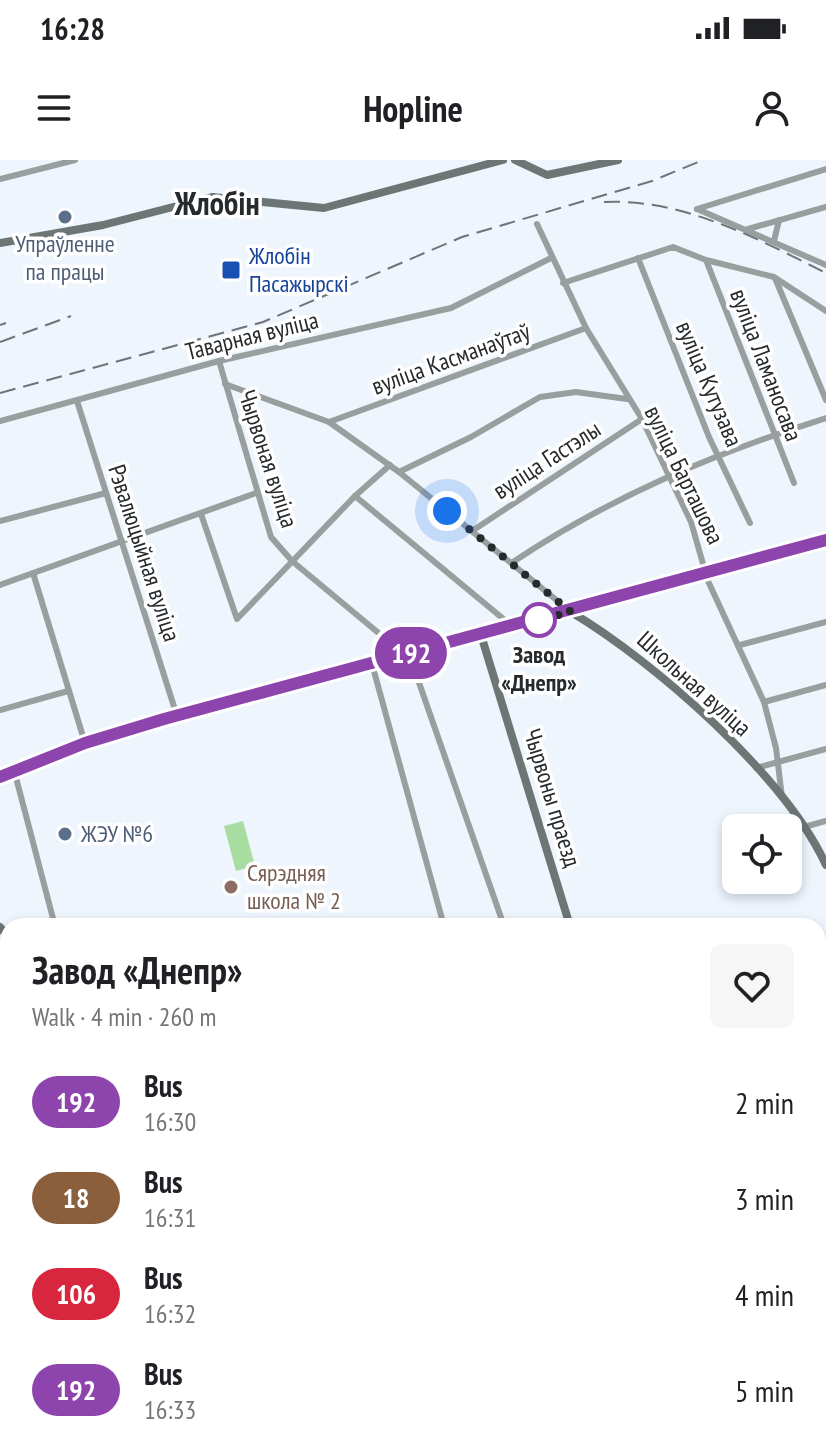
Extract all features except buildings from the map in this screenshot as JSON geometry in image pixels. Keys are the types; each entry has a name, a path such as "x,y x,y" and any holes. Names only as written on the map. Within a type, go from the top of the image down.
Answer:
{"main road":[{"path":"0,243 103,225 212,197 324,208 503,160"},
{"path":"515,160 547,175 618,160"},
{"path":"0,777 85,743 177,716 571,612 826,540"},
{"name":"Школьная вуліца","path":"571,612 615,641 675,691 756,768 804,827 826,865"},
{"name":"Чырвоны праезд","path":"481,635 568,918"}],"street":[{"path":"0,179 75,160"},
{"path":"826,169 697,209 826,265"},
{"path":"748,229 826,207"},
{"path":"774,241 779,220"},
{"name":"вуліца Барташова","path":"537,224 586,328 642,419 701,548 713,591 764,702 778,762 782,797"},
{"path":"563,283 673,247 706,260 774,277 826,311"},
{"name":"Таварная вуліца","path":"0,421 219,361 451,308 551,258"},
{"name":"вуліца Кутузава","path":"638,258 709,437 750,523"},
{"name":"вуліца Ламаносава","path":"706,260 794,483"},
{"path":"774,277 826,400"},
{"name":"вуліца Касманаўтаў","path":"329,422 586,328"},
{"name":"Чырвоная вуліца","path":"219,361 271,537 292,561 407,654"},
{"name":"Школьная вуліца","path":"225,384 329,422 399,472 571,612"},
{"path":"399,472 471,437 540,397 594,392 627,399"},
{"name":"Рэвалюцыйная вуліца","path":"77,401 177,716"},
{"path":"513,562 548,539 669,474 719,453 826,418"},
{"name":"вуліца Гастэлы","path":"472,531 642,419"},
{"path":"201,514 237,619 355,496 390,465"},
{"path":"0,521 106,493"},
{"path":"0,585 256,493"},
{"path":"355,496 512,627"},
{"path":"33,573 85,743"},
{"path":"740,645 826,622"},
{"path":"407,654 501,918"},
{"path":"372,664 442,918"},
{"path":"764,702 826,685"},
{"path":"0,710 68,691"},
{"path":"756,768 826,749"},
{"path":"14,770 53,918"},
{"path":"804,827 826,821"}],"green space":[{"path":"243,821 255,866 236,871 224,826"}],"railway":[{"path":"0,393 263,322 462,237 652,181 703,160"},
{"path":"604,202 633,203 691,214 719,223 826,273"},
{"path":"0,342 71,316"},
{"path":"0,325 6,323"}],"bus line":[{"name":"192","path":"0,777 85,743 164,719 571,612 826,540"}],"place":[{"name":"Упраўленне па працы","path":"65,217"},
{"name":"Жлобін Пасажырскі","path":"231,270"},
{"name":"Завод «Днепр»","path":"539,620"},
{"name":"ЖЭУ №6","path":"65,834"},
{"name":"Сярэдняя школа № 2","path":"231,887"}],"district":[{"name":"Жлобін","path":"217,204"}],"route":[{"path":"447,511 571,612 530,622 539,620"}]}
